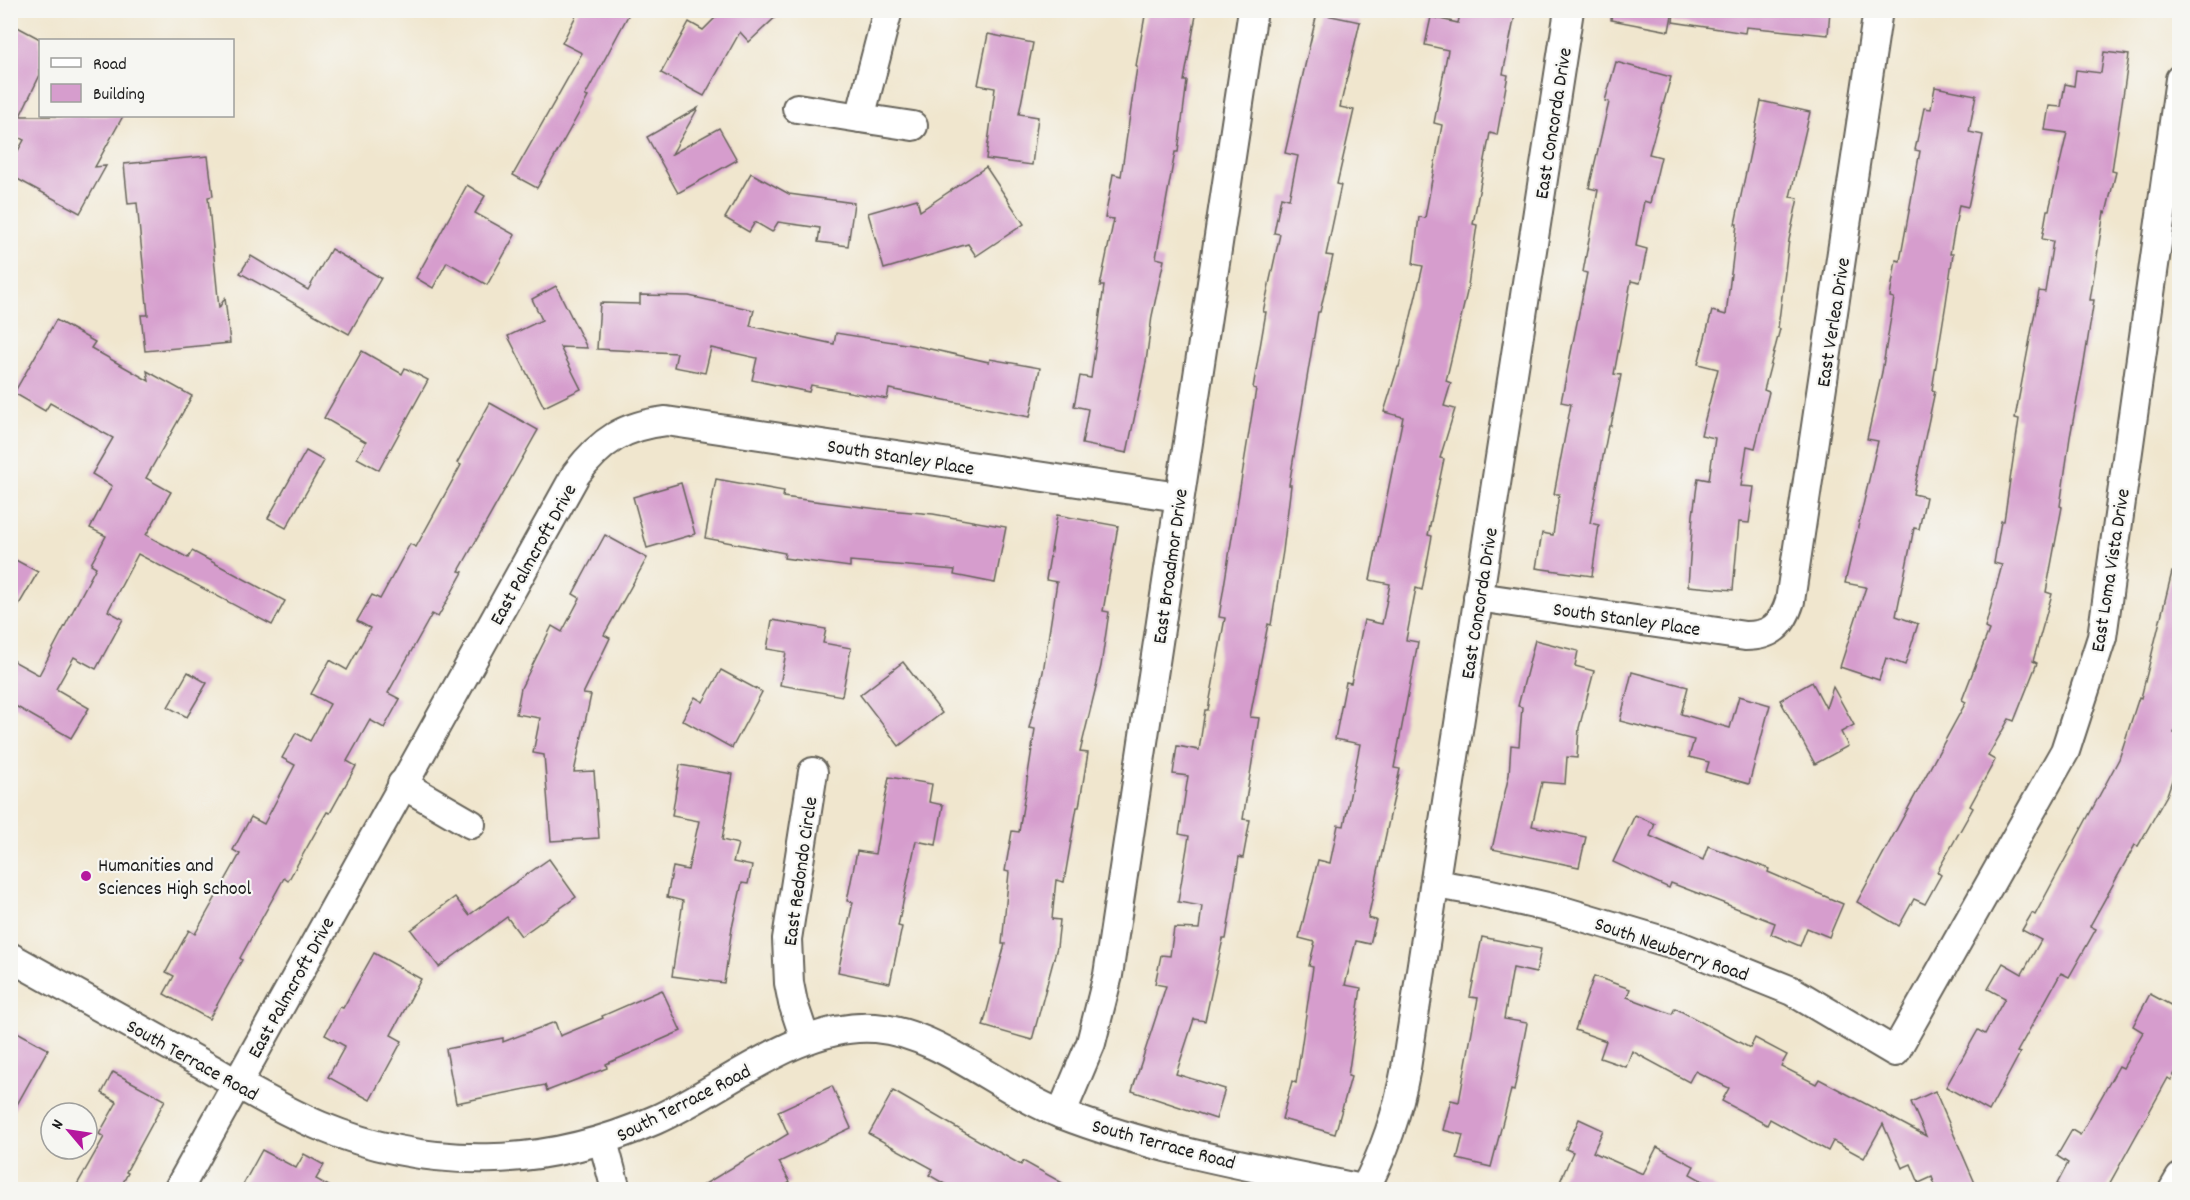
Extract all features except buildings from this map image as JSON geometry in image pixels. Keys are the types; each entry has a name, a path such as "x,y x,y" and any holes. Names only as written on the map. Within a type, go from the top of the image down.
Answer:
{"street":[{"path":"860,118 888,10"},
{"name":"East Broadmor Drive","path":"1061,1114 1091,1043 1106,987 1252,10"},
{"name":"East Concorda Drive","path":"1366,1189 1388,1143 1402,1092 1569,10"},
{"name":"East Verlea Drive","path":"1774,629 1781,621 1790,601 1878,10"},
{"name":"East Loma Vista Drive","path":"1895,1052 2065,751 2102,637 2180,79"},
{"path":"797,108 913,126"},
{"name":"South Stanley Place","path":"624,431 644,424 666,421 687,423 1179,497"},
{"name":"East Palmcroft Drive","path":"178,1190 576,474 588,458 605,442 624,431"},
{"name":"South Stanley Place","path":"1478,597 1744,636 1765,634 1774,629"},
{"name":"East Redondo Circle","path":"805,1039 789,983 787,939 813,772"},
{"path":"402,784 471,824"},
{"name":"South Newberry Road","path":"1434,884 1556,909 1680,946 1792,991 1895,1052"},
{"name":"South Terrace Road","path":"10,957 289,1112 349,1137 410,1153 461,1158 514,1158 603,1141 681,1107 805,1039 844,1029 876,1028 905,1034 932,1045 1061,1114 1209,1158 1366,1189"},
{"path":"603,1141 616,1190"},
{"path":"2173,1190 2180,1178"}],"place":[{"name":"Humanities and Sciences High School","path":"86,876"}]}
